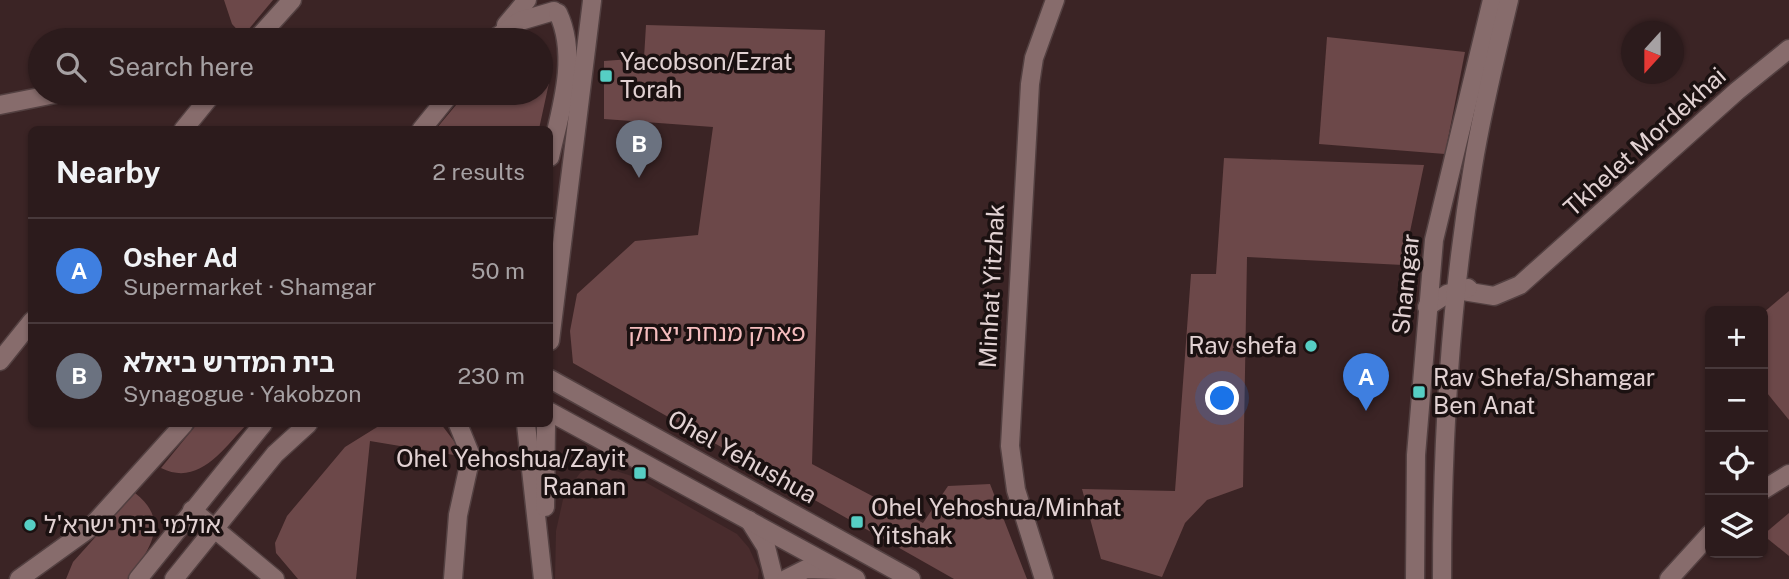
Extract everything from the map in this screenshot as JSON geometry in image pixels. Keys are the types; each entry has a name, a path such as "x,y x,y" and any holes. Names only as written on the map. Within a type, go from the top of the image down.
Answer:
{"street":[{"path":"267,28 292,0"},
{"path":"503,28 527,0"},
{"path":"510,28 552,8 577,13 592,0"},
{"path":"553,317 592,0"},
{"name":"Minhat Yitzhak","path":"1043,577 1016,490 1010,446 1030,84 1034,58 1055,0"},
{"name":"Shamgar","path":"1415,579 1416,455 1427,307 1439,210 1492,0"},
{"name":"Shamgar","path":"1442,579 1443,485 1457,290 1479,130 1509,0"},
{"path":"552,8 565,29 566,75 553,142"},
{"name":"Tkhelet Mordekhai","path":"1457,290 1494,296 1508,292 1536,273 1737,91 1789,50"},
{"path":"0,105 28,99"},
{"path":"186,126 203,105"},
{"path":"424,126 441,105"},
{"path":"1427,307 1457,290"},
{"path":"0,361 28,326"},
{"name":"Ohel Yehushua","path":"553,381 911,579"},
{"path":"553,414 849,575"},
{"path":"19,579 90,528 181,427"},
{"path":"138,579 261,427"},
{"path":"174,579 275,454 305,427"},
{"path":"453,579 458,515 471,456 458,427"},
{"path":"526,427 542,548"},
{"path":"543,579 546,427"},
{"path":"1768,487 1789,474"},
{"path":"192,510 275,579"},
{"path":"749,520 766,547 774,579"},
{"path":"1669,579 1705,539"},
{"path":"786,579 806,569 849,575"}],"shaded area":[{"path":"594,464 638,478 737,534 749,548 759,570 758,579 555,579 556,531 564,495 580,473"}],"green space":[{"path":"224,0 273,0 250,28 236,28"},
{"name":"פארק מנחת יצחק","path":"646,25 825,30 812,464 923,523 948,486 990,484 1027,579 954,579 573,363 570,331 577,294 635,241 698,235 713,127 604,119 604,61 644,58"},
{"path":"1327,37 1465,52 1445,154 1319,144"},
{"path":"456,105 544,105 540,126 438,126"},
{"path":"1224,158 1424,165 1403,265 1247,257 1243,487 1207,500 1185,523 1162,577 1101,559 1082,489 1175,491 1191,274 1216,274"},
{"path":"1789,291 1789,420 1768,394 1768,309"},
{"path":"195,427 244,427 219,454 199,469 175,473 161,468"},
{"path":"377,427 443,427 466,457 370,441 356,579 298,579 276,553 275,543 287,516 345,447"},
{"path":"135,493 152,514 154,525 149,546 128,579 66,579 73,562"},
{"path":"1789,513 1789,556 1768,539 1768,531"}],"place":[{"name":"Yacobson/Ezrat Torah","path":"606,76"},
{"name":"בית המדרש ביאלא","path":"639,178"},
{"name":"Rav shefa","path":"1311,346"},
{"name":"Rav Shefa/Shamgar Ben Anat","path":"1419,392"},
{"name":"Osher Ad","path":"1366,411"},
{"name":"Ohel Yehoshua/Zayit Raanan","path":"640,473"},
{"name":"Ohel Yehoshua/Minhat Yitshak","path":"857,522"},
{"name":"אולמי בית ישרא'ל","path":"30,525"}]}
